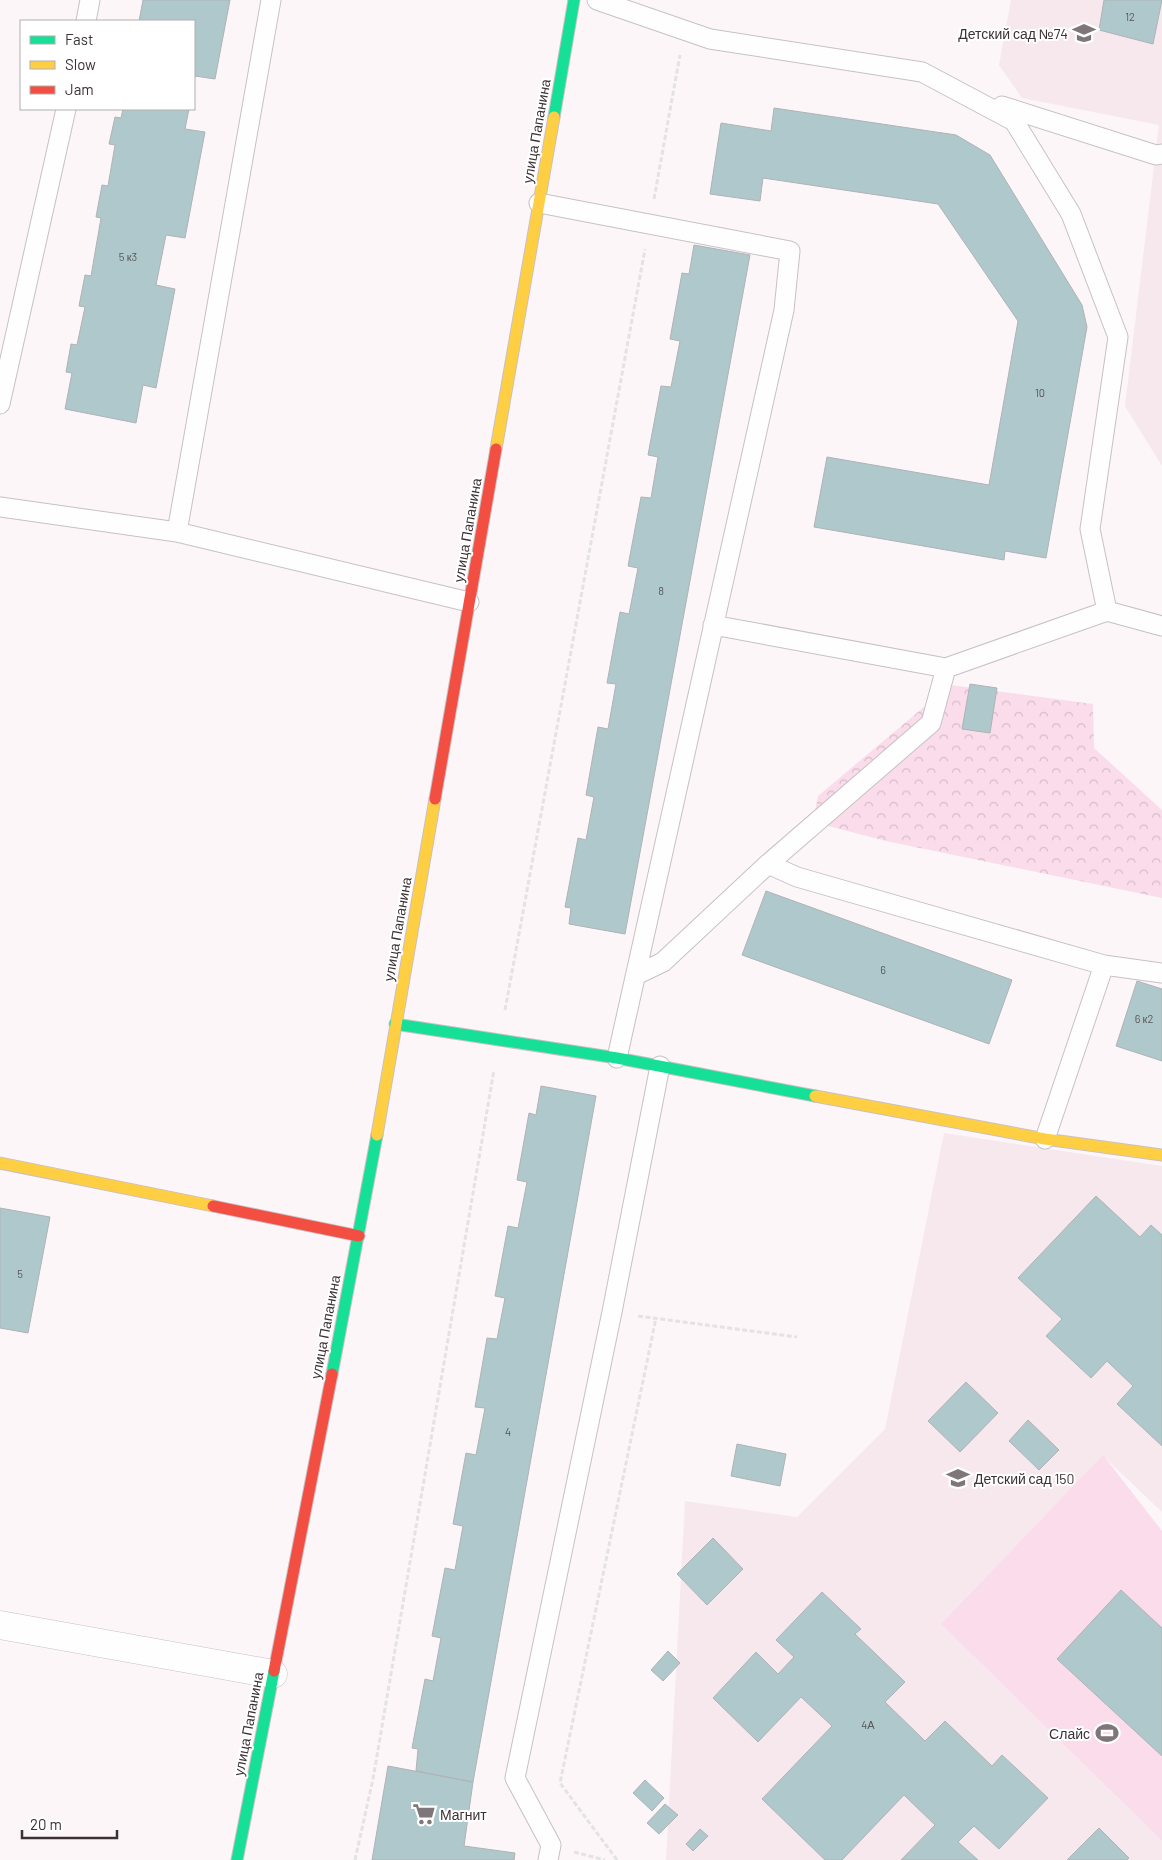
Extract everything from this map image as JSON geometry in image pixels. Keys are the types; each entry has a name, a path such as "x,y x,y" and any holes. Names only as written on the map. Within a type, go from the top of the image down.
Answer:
{"street":[{"name":"улица Папанина","path":"237,1860 359,1236 574,0"},
{"path":"396,1024 617,1058 1045,1139 1162,1155"},
{"path":"0,1163 359,1236"},
{"path":"0,1625 273,1674"}],"lane":[{"path":"86,20 90,0"},
{"path":"177,532 271,0"},
{"path":"597,0 710,39 922,72 1014,121 1072,214 1118,337 1090,529 1107,611"},
{"path":"963,94 1156,155 1162,154"},
{"path":"0,404 66,110"},
{"path":"539,203 790,251 784,310 617,1058"},
{"path":"0,507 177,532 469,602"},
{"path":"713,625 946,668 1107,611 1162,626"},
{"path":"636,975 663,962 768,864 931,723 946,668"},
{"path":"768,864 797,877 1104,965 1162,973"},
{"path":"1045,1139 1104,965"},
{"path":"548,1860 551,1845 515,1778 612,1312 660,1066"}],"path":[{"path":"355,1860 373,1779 499,1040 685,29"},
{"path":"612,1312 797,1336"},
{"path":"617,1860 560,1783 656,1318"}],"shaded area":[{"name":"Детский сад №74","path":"1011,0 1162,0 1162,466 1125,406 1159,125 1022,98 999,65"},
{"name":"Детский сад 150","path":"944,1133 1162,1166 1162,1512 1103,1456 941,1624 1162,1841 1162,1860 666,1860 685,1501 797,1517 885,1429"}],"green space":[{"path":"950,685 1093,704 1094,748 1162,810 1162,898 886,841 813,822 818,796"},
{"name":"Слайс","path":"1103,1455 1162,1531 1162,1841 941,1624"}],"building":[{"path":"143,0 230,0 215,79 195,76 195,20 139,20"},
{"path":"1104,0 1162,0 1153,44 1099,30"},
{"path":"774,108 956,135 990,155 1082,305 1087,327 1046,558 1005,551 1004,560 814,527 827,457 989,485 1018,321 938,204 763,178 760,201 710,194 721,123 771,131"},
{"path":"123,110 189,110 185,129 205,132 185,238 166,235 156,285 175,289 156,388 143,385 136,423 65,409 72,373 66,372 71,344 77,345 85,307 79,306 85,275 91,276 101,218 96,217 102,185 108,186 115,145 109,144 115,117 121,118"},
{"path":"694,245 750,255 625,934 569,924 571,908 565,907 578,838 586,840 594,797 586,795 598,727 608,729 616,684 607,683 620,612 629,614 638,568 628,566 641,497 651,498 658,457 648,455 661,386 671,387 680,341 670,339 682,273 689,274"},
{"path":"970,684 997,688 990,733 962,729"},
{"path":"766,891 1012,980 989,1044 742,955"},
{"path":"1137,981 1162,989 1162,1061 1116,1046"},
{"path":"541,1086 596,1096 473,1782 416,1771 418,1749 412,1748 425,1679 433,1681 441,1638 432,1636 445,1568 455,1570 463,1526 453,1524 466,1453 476,1455 485,1408 475,1407 487,1338 497,1339 505,1298 495,1296 508,1226 518,1228 527,1182 517,1180 529,1113 536,1115"},
{"path":"1096,1196 1140,1237 1151,1225 1162,1235 1162,1446 1117,1404 1133,1386 1107,1361 1091,1378 1046,1336 1062,1319 1018,1278"},
{"path":"0,1208 50,1217 28,1333 0,1328"},
{"path":"966,1382 998,1413 960,1452 928,1421"},
{"path":"1028,1420 1059,1450 1039,1470 1009,1441"},
{"path":"737,1444 786,1454 780,1486 731,1476"},
{"path":"713,1538 743,1569 707,1605 677,1574"},
{"name":"Слайс","path":"1121,1590 1162,1628 1162,1756 1057,1659"},
{"path":"822,1592 861,1629 855,1634 905,1682 885,1702 925,1741 945,1721 992,1766 1002,1755 1048,1798 999,1849 974,1826 958,1842 978,1860 901,1860 935,1825 904,1795 842,1860 825,1860 762,1799 832,1726 801,1697 758,1742 713,1698 756,1652 778,1674 794,1657 776,1640"},
{"path":"668,1651 680,1663 663,1681 651,1670"},
{"name":"Магнит","path":"388,1766 473,1782 464,1846 515,1853 514,1860 372,1860"},
{"path":"645,1780 664,1798 652,1811 633,1793"},
{"path":"665,1804 678,1815 659,1834 647,1823"},
{"path":"1099,1828 1129,1858 1127,1860 1067,1860"},
{"path":"700,1829 708,1836 693,1851 686,1844"}],"traffic: fast":[{"path":"554,117 574,0"},
{"path":"395,1024 617,1058 815,1096"},
{"path":"332,1374 377,1135"},
{"path":"237,1860 274,1671"}],"traffic: slow":[{"path":"496,449 554,117"},
{"path":"377,1135 435,799"},
{"path":"815,1096 1045,1139 1162,1155"},
{"path":"0,1163 213,1206"}],"traffic: jam":[{"path":"435,799 496,449"},
{"path":"213,1206 359,1236"},
{"path":"274,1671 332,1374"}],"place":[{"name":"Детский сад №74","path":"1084,33"},
{"name":"Детский сад 150","path":"958,1478"},
{"name":"Слайс","path":"1107,1733"},
{"name":"Магнит","path":"424,1814"}]}
